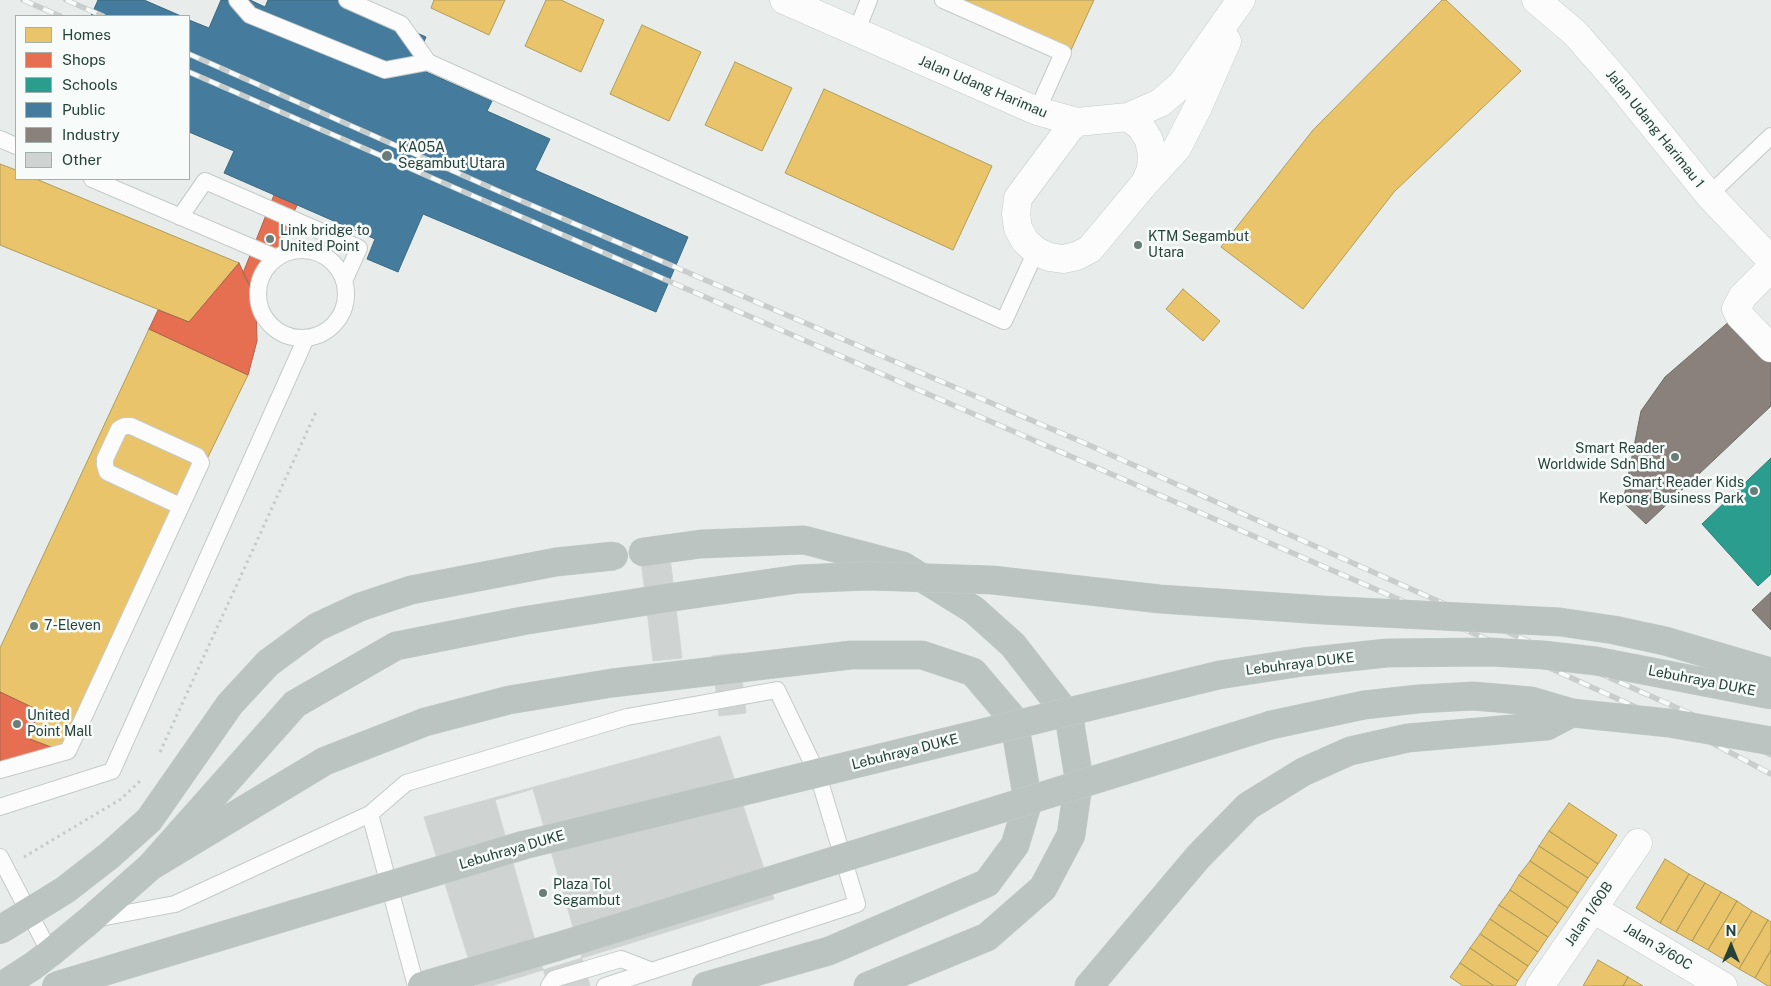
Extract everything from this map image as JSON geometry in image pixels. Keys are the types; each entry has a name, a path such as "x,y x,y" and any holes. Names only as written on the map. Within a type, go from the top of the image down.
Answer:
{"highway":[{"path":"643,552 701,544 804,540 903,566 974,610 1014,645 1069,717 1079,779 1071,835 1043,888 987,937 868,986"},
{"path":"0,930 65,890 110,855 149,820 230,704 268,663 317,627 360,607 411,590 556,562 614,556"},
{"path":"2,986 33,966 90,920 151,866 295,704 396,646 522,621 798,579 868,576 992,580 1160,598 1560,622 1614,630 1665,641 1771,672"},
{"name":"Lebuhraya DUKE","path":"56,986 524,845 1219,675 1303,662 1387,653 1490,652 1596,661 1771,695"},
{"path":"151,866 326,761 425,722 509,700 612,683 851,655 922,655 973,672 1014,720 1028,802 1015,845 987,883 829,951 706,986"},
{"path":"422,986 566,944 1271,725 1364,706 1418,699 1473,696 1530,701 1572,713 1669,722 1771,741"},
{"path":"1089,986 1198,857 1248,806 1303,772 1350,751 1408,738 1547,726 1572,713"}],"street":[{"name":"Jalan Udang Harimau","path":"784,0 1037,111 1077,122 1128,117 1160,103 1181,85 1243,0"},
{"name":"Jalan Udang Harimau","path":"1145,183 1178,148 1198,107 1243,0"},
{"name":"Jalan Udang Harimau 1","path":"1536,0 1574,34 1616,80 1709,195 1771,260"},
{"path":"1077,122 1070,128 1018,198 1016,214 1018,228 1025,241 1049,257 1063,259 1077,256 1090,249 1145,183 1151,169 1152,155 1149,140 1141,126 1128,117"},
{"path":"1771,268 1743,296 1736,309 1740,316 1771,348"},
{"name":"Jalan 1/60B","path":"1540,986 1638,843"},
{"name":"Jalan 3/60C","path":"1593,909 1723,986"}],"lane":[{"path":"237,0 250,15 385,70 428,62"},
{"path":"347,0 401,24 428,62 1004,321 1036,250"},
{"path":"856,32 869,0"},
{"path":"943,0 1063,53 1037,111"},
{"path":"1709,195 1771,136"},
{"path":"0,139 15,146"},
{"path":"94,180 277,258"},
{"path":"180,217 206,181 359,248 344,280"},
{"path":"305,250 319,254 332,262 341,273 346,286 346,301 342,315 333,327 320,334 306,338 292,337 279,332 268,322 261,310 258,296 260,281 267,268 277,258 290,252 305,250"},
{"path":"0,807 112,771 306,338"},
{"path":"0,770 68,751 201,463 197,456 131,426 119,429 105,459 107,472 180,506"},
{"path":"90,920 175,904 370,814 406,783 627,717 777,690 818,775 857,904 605,986"},
{"path":"370,814 416,986"},
{"path":"0,857 50,952"},
{"path":"549,986 554,979 621,958 652,971"}],"building: Homes":[{"path":"434,0 505,0 489,35 431,8"},
{"path":"546,0 561,0 604,20 581,72 525,46"},
{"path":"963,0 1094,0 1071,50"},
{"path":"1442,0 1446,0 1521,71 1394,192 1303,309 1221,247 1313,130"},
{"path":"642,25 701,52 669,121 610,94"},
{"path":"735,62 792,88 762,151 705,125"},
{"path":"824,89 992,166 953,250 785,173"},
{"path":"0,164 15,170 15,180 38,180 239,263 189,322 0,245"},
{"path":"1183,289 1220,321 1203,341 1166,309"},
{"path":"149,329 248,375 64,752 27,738 40,711 0,692 0,648"},
{"path":"1569,803 1617,835 1598,864 1549,831"},
{"path":"1549,831 1598,864 1588,878 1539,846"},
{"path":"1539,846 1588,878 1578,893 1530,861"},
{"path":"1665,859 1689,874 1660,923 1636,908"},
{"path":"1530,861 1578,893 1568,908 1519,875"},
{"path":"1689,874 1705,883 1676,932 1660,923"},
{"path":"1519,875 1568,908 1558,923 1510,890"},
{"path":"1705,883 1721,892 1692,941 1676,932"},
{"path":"1510,890 1558,923 1548,937 1499,905"},
{"path":"1721,892 1737,901 1708,950 1692,941"},
{"path":"1737,901 1752,911 1723,959 1708,950"},
{"path":"1499,905 1548,937 1538,952 1490,919"},
{"path":"1752,911 1768,920 1739,969 1723,959"},
{"path":"1490,919 1538,952 1528,966 1480,934"},
{"path":"1768,920 1771,922 1771,950 1755,978 1739,969"},
{"path":"1480,934 1528,966 1518,981 1470,948"},
{"path":"1470,948 1518,981 1515,986 1494,986 1460,963"},
{"path":"1771,950 1771,986 1768,986 1755,978"},
{"path":"1598,960 1628,977 1623,986 1583,986"},
{"path":"1460,963 1494,986 1463,986 1450,977"},
{"path":"1628,977 1643,986 1623,986"}],"building: Shops":[{"name":"Link bridge to United Point","path":"274,195 297,205 256,299 243,273"},
{"path":"239,263 256,299 257,341 248,375 149,329 158,310 189,322"},
{"name":"United Point Mall","path":"0,692 40,711 27,738 64,752 0,761"}],"building: Schools":[{"name":"Smart Reader Kids Kepong Business Park","path":"1771,458 1771,574 1758,586 1702,524"}],"building: Public":[{"path":"98,0 144,0 179,15 91,15"},
{"name":"KA05A Segambut Utara","path":"221,0 250,0 265,7 268,0 342,0 426,37 413,66 492,101 487,111 550,139 535,170 688,237 656,312 423,214 398,272 367,259 375,239 224,173 234,151 190,132 190,20 209,28"}],"building: Industry":[{"name":"Smart Reader Worldwide Sdn Bhd","path":"1731,320 1771,362 1771,406 1646,524 1623,502 1641,411 1665,377"},
{"path":"1771,592 1771,630 1752,610"}],"building: Other":[{"path":"670,557 682,658 653,661 641,560"},
{"path":"739,653 746,713 719,716 712,656"},
{"path":"720,736 774,899 491,986 477,986 424,817"},
{"name":"Plaza Tol Segambut","path":"533,789 590,986 548,986 495,800"}],"railway":[{"path":"23,0 58,15"},
{"path":"66,0 101,15"},
{"path":"190,54 496,190 1082,442 1702,719 1771,755"},
{"path":"190,72 1398,599 1697,735 1771,774"}],"place":[{"name":"KA05A Segambut Utara","path":"387,156"},
{"name":"Link bridge to United Point","path":"270,239"},
{"name":"KTM Segambut Utara","path":"1138,245"},
{"name":"Smart Reader Worldwide Sdn Bhd","path":"1675,457"},
{"name":"Smart Reader Kids Kepong Business Park","path":"1754,491"},
{"name":"7-Eleven","path":"34,626"},
{"name":"United Point Mall","path":"17,724"},
{"name":"Plaza Tol Segambut","path":"543,893"}]}
